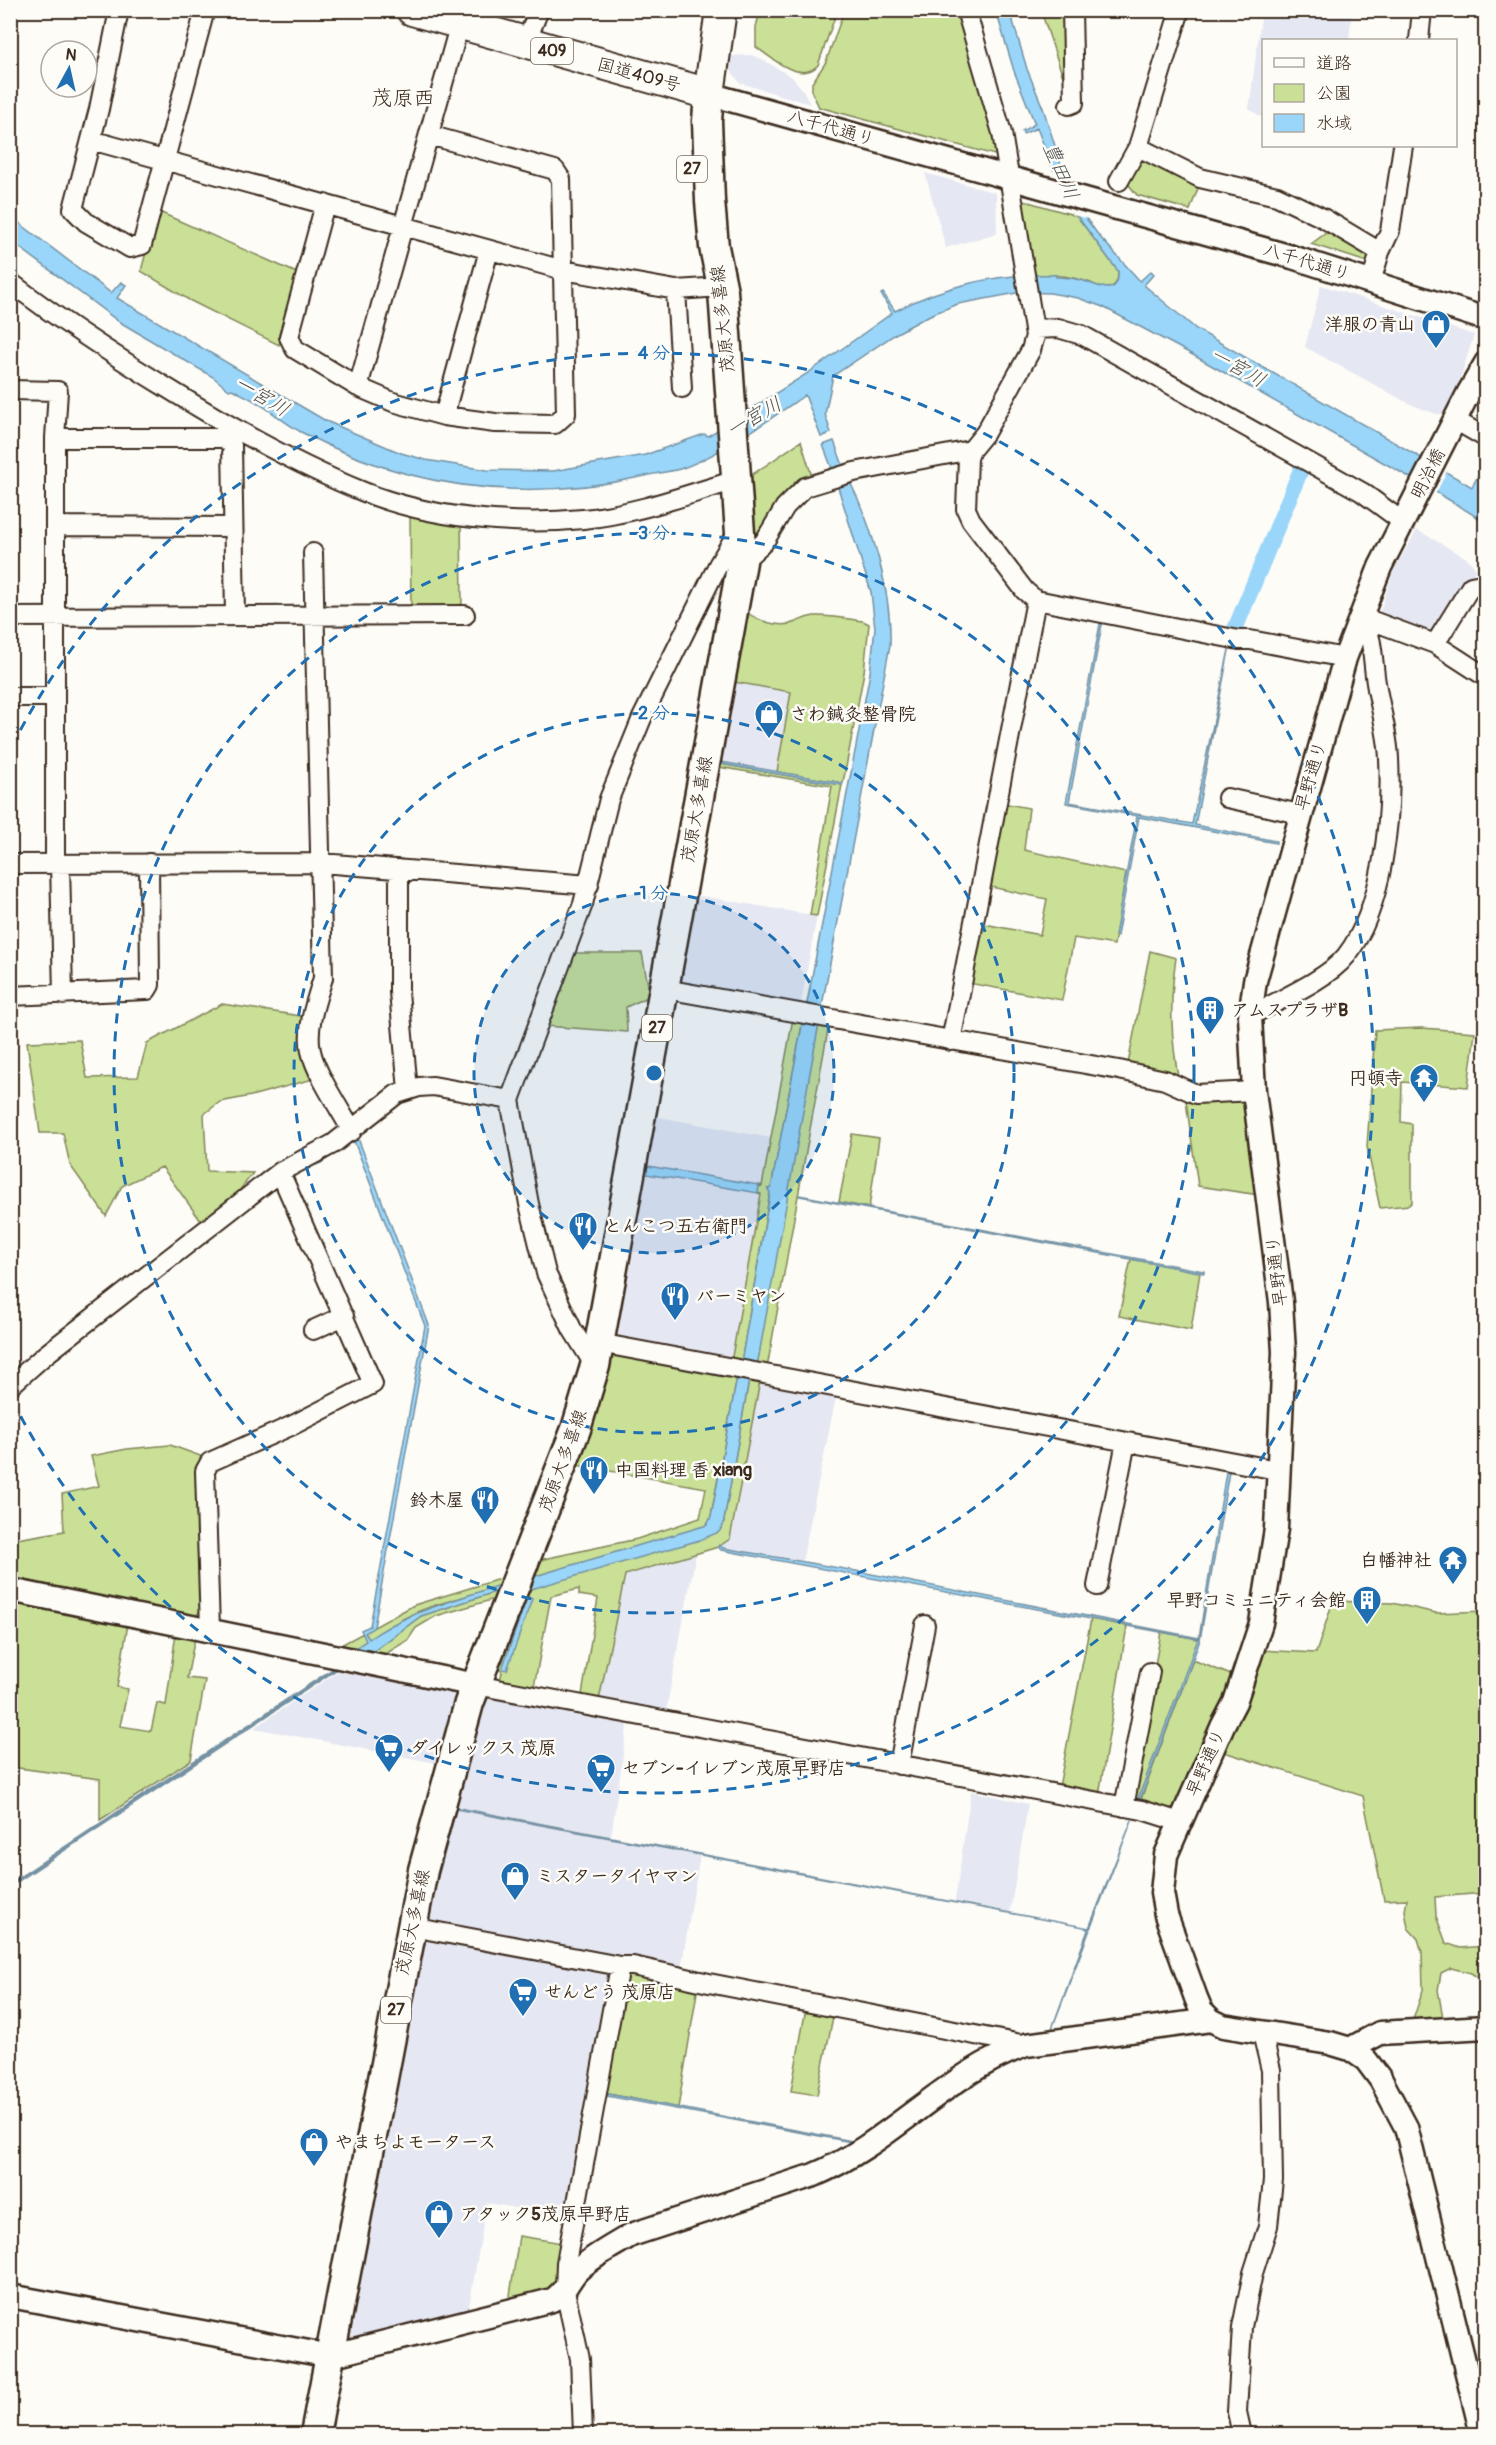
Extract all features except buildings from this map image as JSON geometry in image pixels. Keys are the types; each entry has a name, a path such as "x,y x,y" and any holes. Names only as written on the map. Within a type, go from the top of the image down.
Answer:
{"highway":[{"name":"国道409号","path":"412,10 461,17 525,44 701,91 704,10"},
{"path":"701,91 721,10"}],"main road":[{"name":"茂原大多喜線","path":"315,2434 412,1927 440,1809 476,1685 576,1429 597,1354 742,562 722,287 714,246 693,177 691,155 701,91"}],"street":[{"path":"119,10 92,140 74,209 86,222 130,248 142,245 205,10"},
{"path":"525,44 539,10"},
{"path":"966,10 1017,179 1020,240 1034,327 1034,343 1031,351 986,433 971,450 967,467 968,514 1009,571 1025,591 1036,600 1228,638 1345,658"},
{"path":"1069,105 1074,103 1072,10"},
{"path":"1119,181 1137,147 1180,10"},
{"path":"1419,39 1422,10"},
{"path":"358,387 461,17"},
{"name":"八千代通り","path":"701,91 1127,210 1371,282 1485,319"},
{"path":"325,204 289,337 295,349 358,387 393,402 444,416 495,423 555,424 566,414 561,179 555,170 429,135"},
{"path":"92,140 563,270 676,290 722,287"},
{"path":"1137,147 1200,178 1277,196 1323,218 1380,252"},
{"path":"1371,282 1380,252 1390,231 1403,147"},
{"path":"444,416 489,250"},
{"path":"10,282 88,339 206,412 297,462 366,493 403,504 497,520 583,519 646,508 736,476"},
{"path":"676,290 682,387"},
{"path":"1034,327 1058,328 1082,335 1362,492 1404,520"},
{"path":"1485,363 1453,426 1485,438"},
{"path":"10,390 58,391 55,438 55,697 63,994"},
{"name":"明治橋","path":"1404,520 1453,426"},
{"path":"55,438 224,438 232,445 235,616"},
{"path":"742,562 764,542 791,499 805,488 854,472 971,450"},
{"name":"早野通り","path":"1211,2020 1201,2010 1196,1998 1166,1915 1162,1893 1166,1855 1235,1702 1261,1623 1276,1530 1284,1352 1281,1302 1254,1091 1250,1016 1255,981 1345,658 1380,567 1404,520"},
{"path":"56,526 233,527"},
{"path":"740,529 718,565 642,718 609,800 596,847 589,885 510,1100 529,1204 546,1273 572,1329 597,1354 735,1367 1277,1470"},
{"path":"313,553 323,978 312,1014 311,1053 352,1131"},
{"path":"1435,644 1471,586 1485,583"},
{"path":"951,1041 1036,600"},
{"path":"10,616 465,615"},
{"path":"1362,616 1435,644 1485,676"},
{"path":"1250,1016 1312,981 1346,957 1376,898 1384,843 1389,759 1371,634 1362,616"},
{"path":"10,697 55,697"},
{"path":"1227,798 1300,814"},
{"path":"10,996 147,990 150,985 149,863"},
{"path":"10,864 322,863 589,885"},
{"path":"399,869 399,992 408,1090"},
{"path":"664,989 1165,1080 1196,1094 1254,1091"},
{"path":"10,1386 45,1355 280,1172 333,1144 352,1131 386,1101 408,1090 433,1086 510,1100"},
{"path":"210,1629 205,1471 210,1462 293,1425 373,1384 280,1172"},
{"path":"313,1330 344,1316"},
{"path":"1097,1586 1126,1442"},
{"path":"10,1590 476,1685 1124,1807 1180,1822"},
{"path":"899,1765 925,1625"},
{"path":"1124,1807 1150,1672"},
{"path":"412,1927 620,1966 633,1966 1026,2045"},
{"path":"583,2434 580,2359 565,2291 566,2263 620,1966"},
{"path":"10,2296 330,2356 552,2300 565,2291 577,2271 631,2235 814,2175 841,2163 991,2060 1026,2045 1211,2020 1223,2026 1330,2043 1350,2049 1366,2060 1381,2080 1406,2127 1482,2434"},
{"path":"1350,2049 1380,2033 1485,2027"},
{"path":"1242,2434 1237,2412 1242,2327 1253,2273 1268,2226 1273,2180 1271,2070 1262,2033"}],"shaded area":[{"path":"1262,11 1352,11 1349,39 1262,39 1262,117 1249,109"},
{"path":"751,55 792,77 803,90 810,104 740,83 728,66 730,56"},
{"path":"925,173 996,193 997,233 946,248"},
{"path":"1321,285 1474,335 1458,385 1444,414 1436,414 1410,404 1305,347"},
{"path":"1417,530 1468,559 1476,569 1439,630 1410,629 1378,618 1393,572"},
{"path":"734,682 791,691 777,772 719,762"},
{"path":"695,895 817,916 800,1008 678,985"},
{"path":"654,1116 771,1138 762,1186 645,1166"},
{"path":"643,1173 772,1195 741,1362 613,1339"},
{"path":"761,1376 837,1392 802,1562 722,1548 719,1545 726,1543 732,1534"},
{"path":"696,1553 666,1711 599,1700 625,1574"},
{"path":"343,1668 449,1689 460,1704 442,1764 254,1728"},
{"path":"486,1695 628,1721 611,1836 453,1806"},
{"path":"971,1791 1028,1804 1010,1912 955,1901"},
{"path":"456,1809 700,1855 681,1969 429,1920"},
{"path":"423,1937 601,1970 611,1979 567,2217 487,2203 468,2312 346,2343"}],"green space":[{"path":"760,11 837,11 818,65 811,70 795,71 778,63 756,47 756,27"},
{"path":"844,11 962,11 1002,157 819,107 812,92 812,83 826,62"},
{"path":"1041,11 1066,11 1069,95"},
{"path":"1137,155 1200,183 1190,210 1137,195 1125,180"},
{"path":"1025,201 1077,216 1118,271 1115,284 1105,288 1067,277 1031,275 1019,207"},
{"path":"157,211 299,274 279,345 189,300 141,271"},
{"path":"1326,233 1342,237 1372,254 1370,263 1311,244"},
{"path":"801,441 813,480 752,546 749,477"},
{"path":"410,513 461,518 462,603 456,610 411,610"},
{"path":"746,612 763,621 783,625 820,616 863,621 869,624 864,672 843,783 777,772 791,692 734,682"},
{"path":"719,762 842,785 817,916 810,915 832,786 719,767"},
{"path":"1002,803 1029,808 1024,850 1126,873 1114,945 1074,938 1062,1000 968,983 979,923 1040,935 1047,899 986,886"},
{"path":"1150,951 1176,958 1172,990 1172,1020 1179,1082 1127,1069"},
{"path":"573,953 642,953 650,996 626,1007 627,1032 545,1026"},
{"path":"222,1004 307,1017 317,1078 220,1102 204,1114 207,1171 253,1173 232,1200 203,1224 162,1167 122,1186 106,1216 70,1165 63,1133 40,1133 27,1042 80,1040 87,1078 138,1077 147,1043"},
{"path":"793,1018 803,1020 771,1189 768,1189 770,1192 741,1363 731,1362 761,1194 758,1193 759,1185 762,1186"},
{"path":"819,1022 829,1024 767,1368 757,1366 785,1195"},
{"path":"1422,1028 1475,1032 1468,1087 1402,1082 1401,1122 1412,1124 1412,1202 1409,1205 1380,1208 1367,1147 1375,1030"},
{"path":"1185,1094 1248,1095 1260,1195 1198,1186"},
{"path":"852,1134 879,1138 869,1208 839,1202"},
{"path":"1131,1259 1200,1272 1191,1330 1119,1316"},
{"path":"610,1351 738,1372 710,1521 704,1527 532,1577 539,1560 637,1539 700,1518 706,1488 576,1465"},
{"path":"750,1374 761,1376 730,1539 718,1547 625,1575 599,1700 582,1695 598,1598 579,1595 579,1589 551,1596 534,1687 500,1681 502,1672 499,1669 528,1590 723,1526"},
{"path":"170,1445 206,1458 205,1607 195,1616 11,1577 11,1540 64,1531 62,1494 99,1486 91,1456 127,1449"},
{"path":"506,1577 502,1584 492,1588 417,1612 369,1640 365,1632 414,1605"},
{"path":"501,1590 498,1598 436,1616 416,1628 408,1640 384,1655 371,1653 421,1616"},
{"path":"1333,1601 1392,1603 1436,1613 1485,1611 1485,1893 1435,1897 1436,1916 1446,1943 1460,1948 1485,1946 1485,1982 1471,1973 1451,1968 1441,1973 1438,1990 1444,2023 1412,2023 1423,1990 1422,1952 1418,1939 1408,1928 1405,1911 1407,1899 1384,1900 1363,1796 1221,1751 1260,1650 1316,1653"},
{"path":"14,1602 128,1624 117,1687 128,1689 120,1726 151,1731 157,1703 166,1705 176,1633 195,1637 187,1678 205,1680 191,1760 100,1820 100,1779 11,1767 10,1606"},
{"path":"1091,1619 1127,1626 1099,1795 1059,1787"},
{"path":"1161,1632 1199,1639 1137,1802 1130,1801"},
{"path":"363,1633 366,1641 354,1649 339,1646"},
{"path":"1193,1660 1236,1677 1180,1806 1166,1809 1140,1802"},
{"path":"626,1974 698,1986 678,2108 604,2093"},
{"path":"806,2008 830,2013 833,2017 817,2095 791,2091"},
{"path":"519,2236 563,2243 556,2281 552,2287 538,2294 509,2302"}],"water":[{"name":"一宮川","path":"996,11 1010,11 1027,69 1043,108 1064,174 1080,210 1099,236 1140,281 1151,271 1154,274 1144,285 1196,329 1472,487 1482,468 1485,470 1485,478 1479,490 1485,495 1485,522 1193,355 1103,307 1078,298 1050,293 1022,292 958,304 930,315 897,333 833,376 825,414 831,433 821,437 805,395 727,446 676,470 600,484 556,489 469,486 426,479 342,452 296,429 256,402 232,389 229,390 213,377 118,321 11,241 10,216 111,293 121,282 126,285 117,298 326,421 401,453 426,460 487,470 553,471 645,455 704,434 708,436 808,373 892,313 881,294 883,293 895,311 933,294 973,282 1015,276 1056,275 1056,277 1078,279 1099,287 1111,288 1115,285 1118,280 1118,271 1077,216 1054,172 1037,128 1023,134 1022,131 1035,124 1014,71"},
{"path":"834,441 845,471 834,474 823,445"},
{"path":"848,478 865,516 879,559 888,603 890,645 821,1011 806,1008 870,673 875,628 871,592 836,481"},
{"path":"1101,619 1103,619 1069,802 1192,824 1230,645 1195,825 1276,841 1276,843 1139,817 1117,936 1115,935 1137,816 1066,803"},
{"path":"721,762 843,783 842,785 721,764"},
{"path":"803,1020 819,1023 757,1366 741,1363 770,1193 768,1189 771,1188"},
{"path":"410,1098 400,1103 358,1138 429,1325 374,1627 365,1633 369,1639 401,1620 502,1584 501,1590 421,1616 371,1653 354,1649 366,1641 361,1630 370,1626 425,1326 354,1141 321,1163 291,1174 319,1240 289,1174 320,1162 395,1105"},
{"path":"648,1166 759,1185 758,1193 646,1174"},
{"path":"799,1196 1204,1271 1204,1273"},
{"path":"738,1372 750,1374 723,1526 719,1532 700,1540 528,1590 532,1577 707,1525 711,1517"},
{"path":"1227,1466 1230,1466 1200,1640 1140,1800 1138,1799 1198,1639 721,1550 718,1547 719,1545 723,1548 856,1571 1199,1638"},
{"path":"527,1597 532,1599 507,1670 502,1669"},
{"path":"454,1807 1066,1924 456,1809 427,1919"},
{"path":"1132,1820 1051,2031 1088,1930 1084,1927 1089,1928"},
{"path":"608,2094 852,2141 607,2096"}],"pier":[{"path":"1050,170 1068,175 1083,208 1092,220 1073,215"},
{"path":"1423,455 1448,469 1435,495 1410,481"}],"waterway":[{"path":"1235,629 1302,467"},
{"path":"10,1885 341,1665"}],"place":[{"name":"洋服の青山","path":"1436,350"},
{"name":"さわ鍼灸整骨院","path":"769,740"},
{"name":"アムスプラザB","path":"1210,1036"},
{"name":"円頓寺","path":"1424,1104"},
{"name":"とんこつ五右衛門","path":"583,1252"},
{"name":"バーミヤン","path":"675,1322"},
{"name":"中国料理 香 xiang","path":"594,1496"},
{"name":"鈴木屋","path":"485,1526"},
{"name":"白幡神社","path":"1453,1586"},
{"name":"早野コミュニティ会館","path":"1367,1626"},
{"name":"ダイレックス 茂原","path":"389,1774"},
{"name":"セブン-イレブン茂原早野店","path":"601,1794"},
{"name":"ミスタータイヤマン","path":"515,1902"},
{"name":"せんどう 茂原店","path":"523,2018"},
{"name":"やまちよモータース","path":"314,2168"},
{"name":"アタック5茂原早野店","path":"439,2240"}],"district":[{"name":"茂原西","path":"403,98"}],"water label":[{"name":"豊田川","path":"1061,171"}]}
